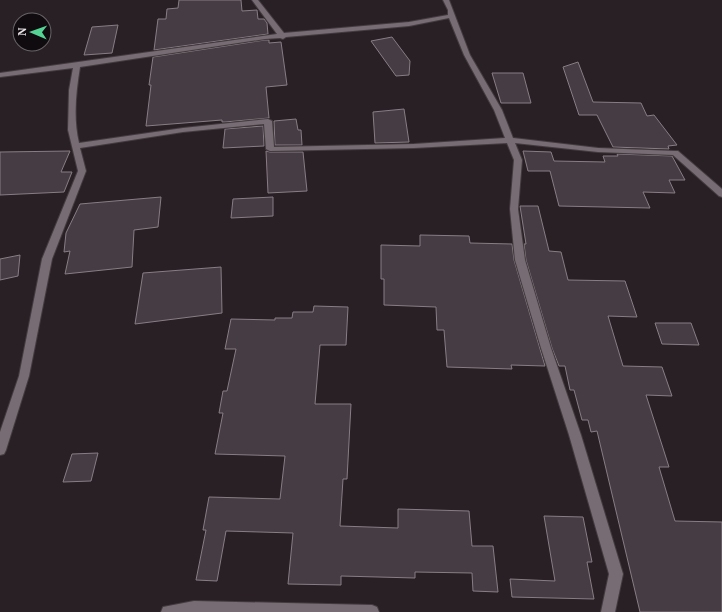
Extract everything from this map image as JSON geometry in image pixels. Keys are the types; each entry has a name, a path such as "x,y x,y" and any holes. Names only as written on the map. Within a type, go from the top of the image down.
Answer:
{"street":[{"path":"255,0 283,36"},
{"path":"446,0 467,55 498,110 518,160 514,209 520,260 546,348 575,435 616,574 608,612"},
{"path":"0,75 77,66 265,37 409,24 451,16"},
{"path":"0,450 24,376 47,259 82,171 72,130 73,90 77,66"},
{"path":"76,146 183,130 268,121 270,149 414,146 510,140 598,150 675,153 722,194"},
{"path":"168,612 194,608 372,612"}],"building":[{"path":"179,0 241,0 242,11 257,10 258,19 264,19 267,23 268,34 154,50 158,19 166,19 167,9 178,8"},
{"path":"118,25 112,53 84,55 92,27"},
{"path":"392,37 410,61 409,75 396,76 371,41"},
{"path":"269,40 269,43 281,42 287,85 266,87 269,118 146,126 153,57"},
{"path":"578,62 593,102 641,103 647,116 654,115 677,145 668,146 669,149 613,147 597,115 579,115 563,67"},
{"path":"492,73 523,73 531,103 501,103"},
{"path":"404,109 409,142 375,143 373,112"},
{"path":"296,119 298,130 301,130 302,145 275,145 274,121"},
{"path":"263,126 264,146 223,148 225,129"},
{"path":"70,151 61,172 72,172 64,192 0,195 0,152"},
{"path":"266,151 303,152 307,191 268,193"},
{"path":"523,151 551,152 554,161 605,162 603,156 618,156 617,154 672,156 685,180 669,180 675,193 643,192 650,208 559,206 550,171 528,171"},
{"path":"161,197 158,227 134,230 132,267 65,274 70,251 64,252 66,233 80,204"},
{"path":"273,197 273,216 231,218 233,199"},
{"path":"520,206 538,206 549,251 561,252 568,280 625,281 637,317 608,316 623,366 662,367 672,396 646,395 669,467 659,467 675,521 722,522 722,612 640,612 597,431 591,432 588,420 582,420 574,390 570,390 565,366 559,366 552,348 526,260 524,244 526,244"},
{"path":"420,235 469,236 470,243 512,244 514,260 545,366 511,365 512,369 447,367 444,330 437,330 436,307 384,305 384,279 381,279 381,245 420,246"},
{"path":"20,255 18,276 0,280 0,259"},
{"path":"221,267 222,313 135,324 143,273"},
{"path":"314,306 348,307 346,345 320,345 315,404 351,404 347,479 343,479 340,526 398,528 398,509 469,511 472,546 493,546 498,592 473,591 472,573 415,572 415,578 341,576 341,585 288,584 293,533 226,531 217,581 196,580 206,530 203,530 209,497 280,499 285,456 215,454 223,413 219,413 223,391 227,391 236,349 225,349 231,319 275,320 275,318 292,318 293,312 313,312"},
{"path":"655,323 691,323 699,345 662,344"},
{"path":"98,453 91,481 63,482 72,454"},
{"path":"544,516 583,517 592,562 587,562 594,599 512,597 510,579 555,581"}]}
